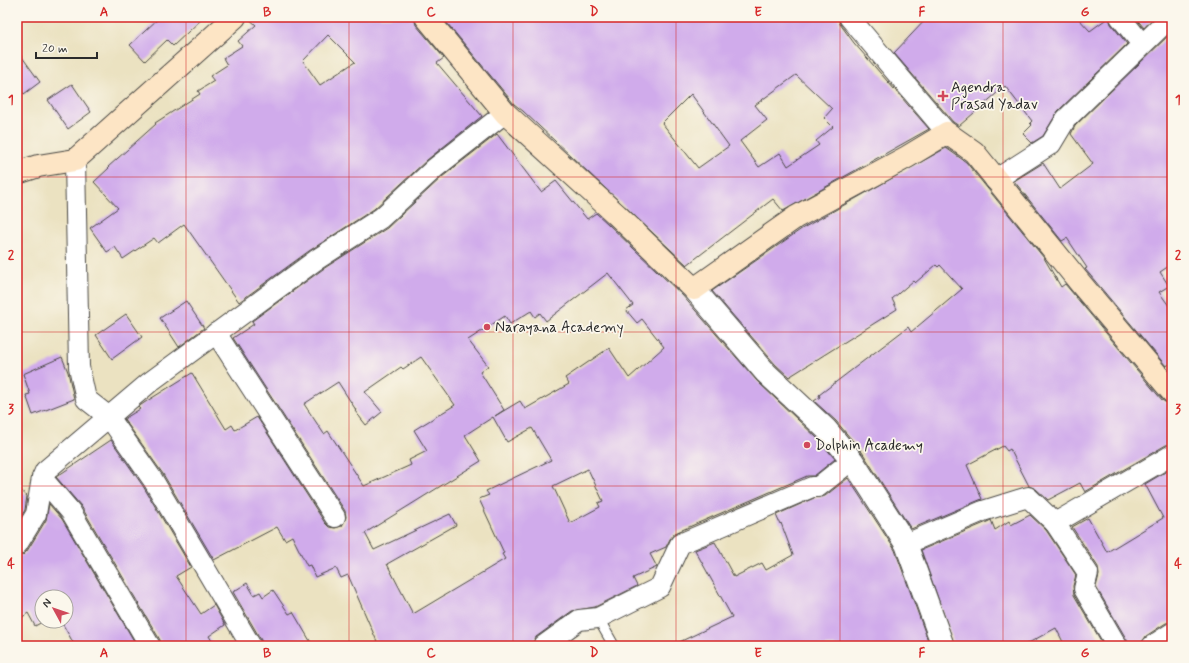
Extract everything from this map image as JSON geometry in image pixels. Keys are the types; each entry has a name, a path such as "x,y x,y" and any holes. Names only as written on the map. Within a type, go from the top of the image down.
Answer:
{"main road":[{"path":"17,173 38,166 75,160 235,17"},
{"path":"426,17 505,113 618,215 694,289 796,217 901,161 947,133 974,152 995,180 1172,392"}],"street":[{"path":"849,17 947,133"},
{"path":"1120,17 1142,44"},
{"path":"995,180 1051,144 1066,119 1171,17"},
{"path":"17,544 36,514 42,478 45,470 150,382 316,260 381,218 435,168 505,113"},
{"path":"75,160 79,367 86,399 109,417 153,480 251,646"},
{"path":"694,289 766,373 826,429 852,460 906,544 943,646"},
{"path":"216,333 335,517"},
{"path":"1055,522 1172,455"},
{"path":"543,646 579,620 598,618 660,587 680,544 718,526 812,487 818,486 852,460"},
{"path":"42,478 71,512 150,646"},
{"path":"906,544 983,511 1028,497 1055,522 1088,573 1084,589 1117,646"},
{"path":"1152,646 1172,633"}],"lane":[{"path":"598,618 614,646"}],"building":[{"path":"160,17 204,17 173,46 167,40 145,61 130,45"},
{"path":"247,17 414,17 416,25 444,58 437,63 482,116 427,160 374,209 309,251 239,302 184,224 158,243 154,238 123,259 115,247 107,252 90,228 118,208 94,182 109,168 108,167 156,124 155,123 200,94 198,91 214,81 210,76 227,65 223,58 242,46 238,41 256,25","holes":["328,35 355,62 320,85 303,61"]},
{"path":"442,17 838,17 840,24 854,43 929,129 783,211 773,199 687,265 514,104","holes":["796,75 832,109 824,118 833,127 816,141 819,145 788,166 780,153 759,167 740,141 767,120 755,105","691,94 729,146 698,168 662,123"]},
{"path":"928,17 1077,17 1090,31 1109,17 1111,24 1127,44 1058,111 1043,136 1032,143 1023,134 1032,125 1030,123 1032,121 1005,86 959,126 953,122 894,53"},
{"path":"1135,17 1154,17 1144,28"},
{"path":"1172,32 1172,264 1160,272 1169,286 1159,292 1172,310 1172,363 1166,366 1085,269 1087,268 1067,238 1062,241 1014,181 1043,163 1060,189 1093,164 1071,134 1075,126"},
{"path":"17,50 40,82 24,94 17,85"},
{"path":"72,84 91,112 68,129 48,100"},
{"path":"497,134 541,192 556,181 587,219 596,213 682,295 757,381 817,438 835,459 814,476 807,476 675,533 666,547 650,554 657,567 633,578 637,586 595,607 572,611 536,637 532,646 379,646 348,575 341,578 336,568 315,577 310,565 307,566 292,536 285,540 277,527 214,560 163,474 124,419 140,409 138,407 192,373 226,429 232,425 235,430 257,417 325,523 329,527 335,528 342,526 346,517 345,511 233,338 254,324 252,321 323,269 387,228 442,177","holes":["608,273 633,305 626,310 637,323 642,319 664,347 629,378 609,348 565,378 569,384 525,409 520,401 495,416 504,410 480,372 488,366 468,340 505,316 510,324 531,311 535,317 540,313 546,321","421,357 455,405 414,430 427,451 409,460 411,465 364,486 328,431 324,434 304,404 338,382 356,410 355,411 366,425 382,412 365,392 401,367 403,369","493,417 507,442 532,428 551,460 486,491 489,495 479,499 504,553 502,554 505,559 413,614 387,564 456,525 450,514 374,550 365,533 481,461 465,435","588,469 603,501 598,503 600,507 570,523 553,486"]},
{"path":"946,148 966,162 1044,258 1061,287 1065,284 1162,400 1168,404 1172,410 1172,444 1166,445 1085,492 1080,483 1048,500 1036,489 1029,486 1010,449 1007,451 1003,446 967,465 982,499 911,529 862,452 836,421 814,401 820,397 819,395 908,327 911,332 962,289 940,265 938,267 936,265 915,283 913,281 892,299 897,309 789,377 775,364 712,291 803,228"},
{"path":"186,301 204,328 179,347 160,318"},
{"path":"126,314 142,337 112,359 96,335"},
{"path":"62,357 68,372 74,399 33,415 26,395 30,394 23,374"},
{"path":"111,440 143,486 191,567 176,576 201,614 214,605 225,625 209,636 215,646 161,646 160,640 81,506 56,477"},
{"path":"1172,468 1172,622 1166,623 1146,636 1141,646 1128,646 1127,640 1096,587 1099,575 1098,567 1072,527 1088,518 1107,552 1163,518 1145,484"},
{"path":"848,478 895,550 930,646 671,646 732,617 695,550 715,542 734,577 762,563 766,570 793,555 781,523 780,524 776,515 814,498 825,496"},
{"path":"17,487 27,496 25,510 17,523"},
{"path":"49,504 62,519 137,646 75,646 65,629 74,629 74,589 34,589 34,624 28,613 17,621 17,556 23,555 27,551 46,520"},
{"path":"1030,515 1046,530 1076,575 1073,586 1074,595 1104,646 1065,646 1056,628 1023,646 955,646 921,550 991,520 995,530 1009,521 1011,525"},
{"path":"247,583 254,595 260,592 263,597 273,590 289,614 293,612 313,646 262,646 261,640 233,592"}],"place":[{"name":"Agendra Prasad Yadav","path":"943,96"},
{"name":"Narayana Academy","path":"487,327"},
{"name":"Dolphin Academy","path":"807,445"}]}
